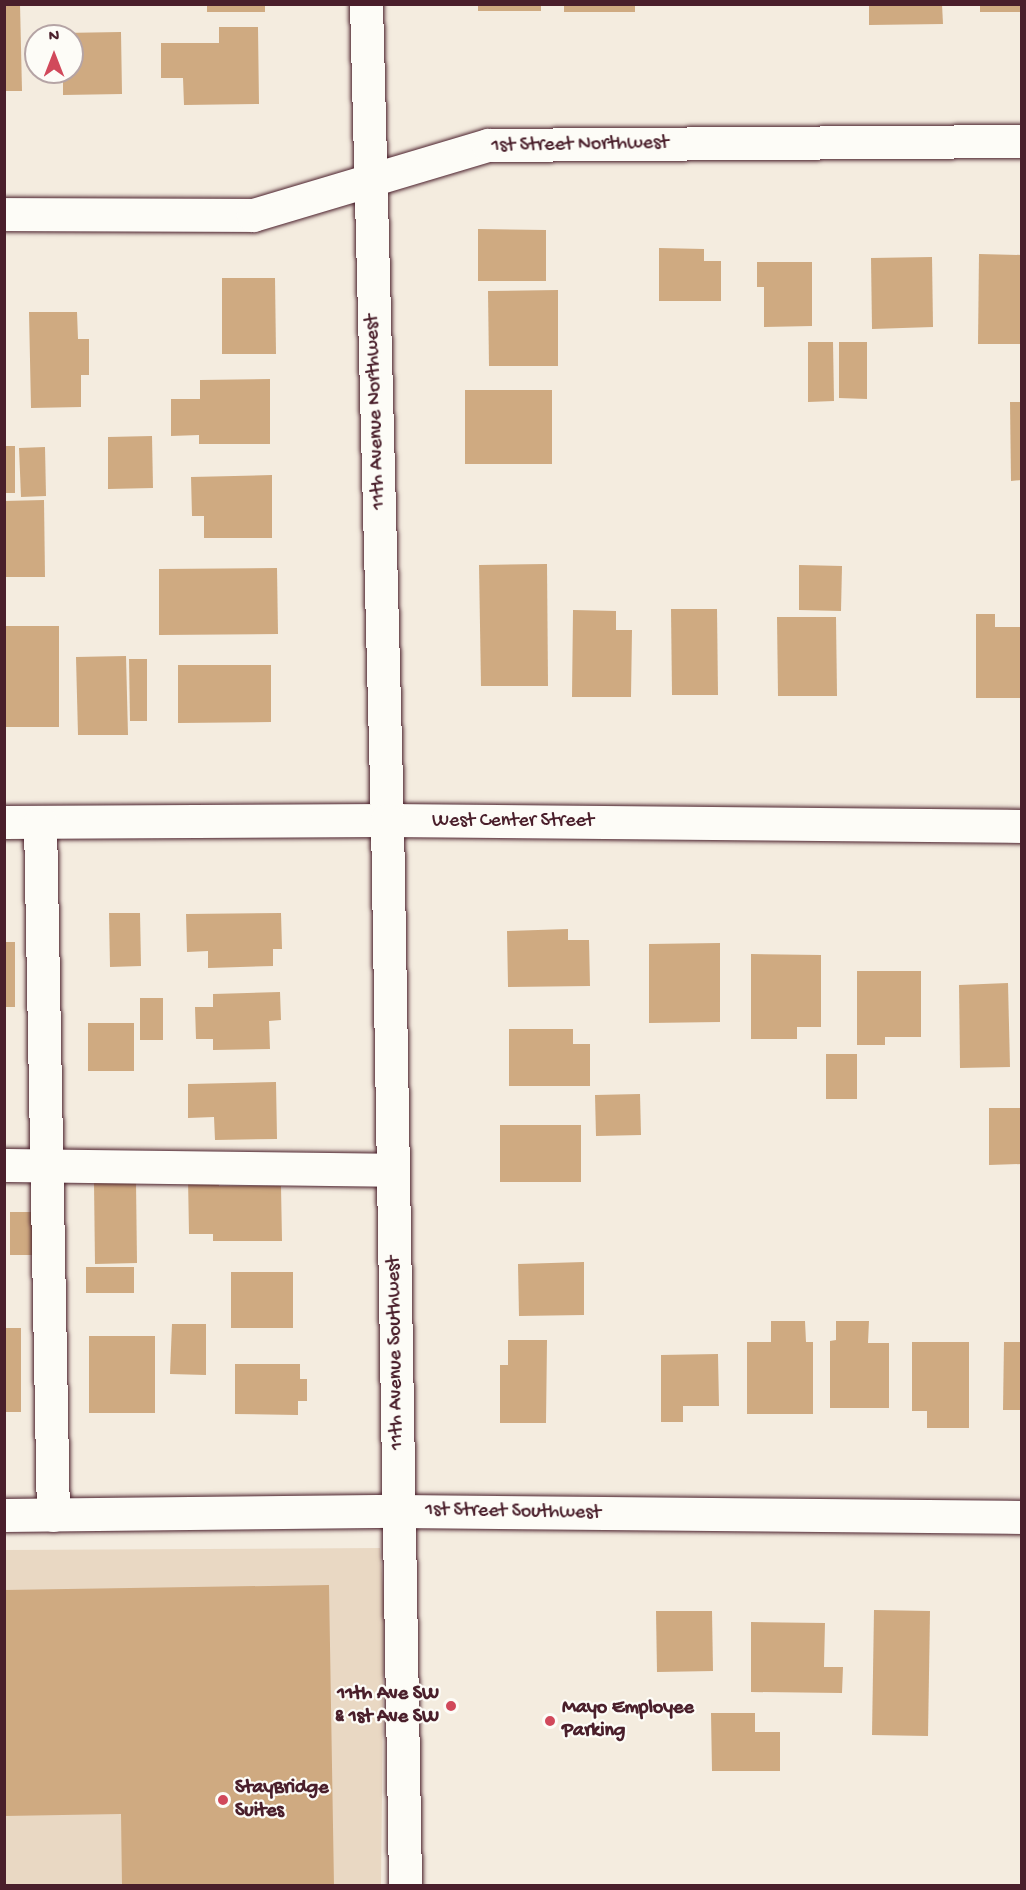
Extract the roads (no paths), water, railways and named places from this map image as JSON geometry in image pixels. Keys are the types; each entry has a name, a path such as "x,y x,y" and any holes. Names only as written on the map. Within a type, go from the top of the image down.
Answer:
{"street":[{"name":"11th Avenue Northwest","path":"366,4 387,820"},
{"name":"1st Street Northwest","path":"4,214 253,215 369,178 488,145 1022,141"},
{"name":"West Center Street","path":"4,822 387,820 1022,825"},
{"name":"11th Avenue Southwest","path":"387,820 405,1886"},
{"path":"40,822 53,1515"},
{"path":"4,1165 393,1170"},
{"name":"1st Street Southwest","path":"4,1515 399,1511 1022,1517"}],"place":[{"name":"11th Ave SW & 1st Ave SW","path":"451,1706"},
{"name":"Mayo Employee Parking","path":"550,1721"},
{"name":"StayBridge Suites","path":"223,1800"}]}
